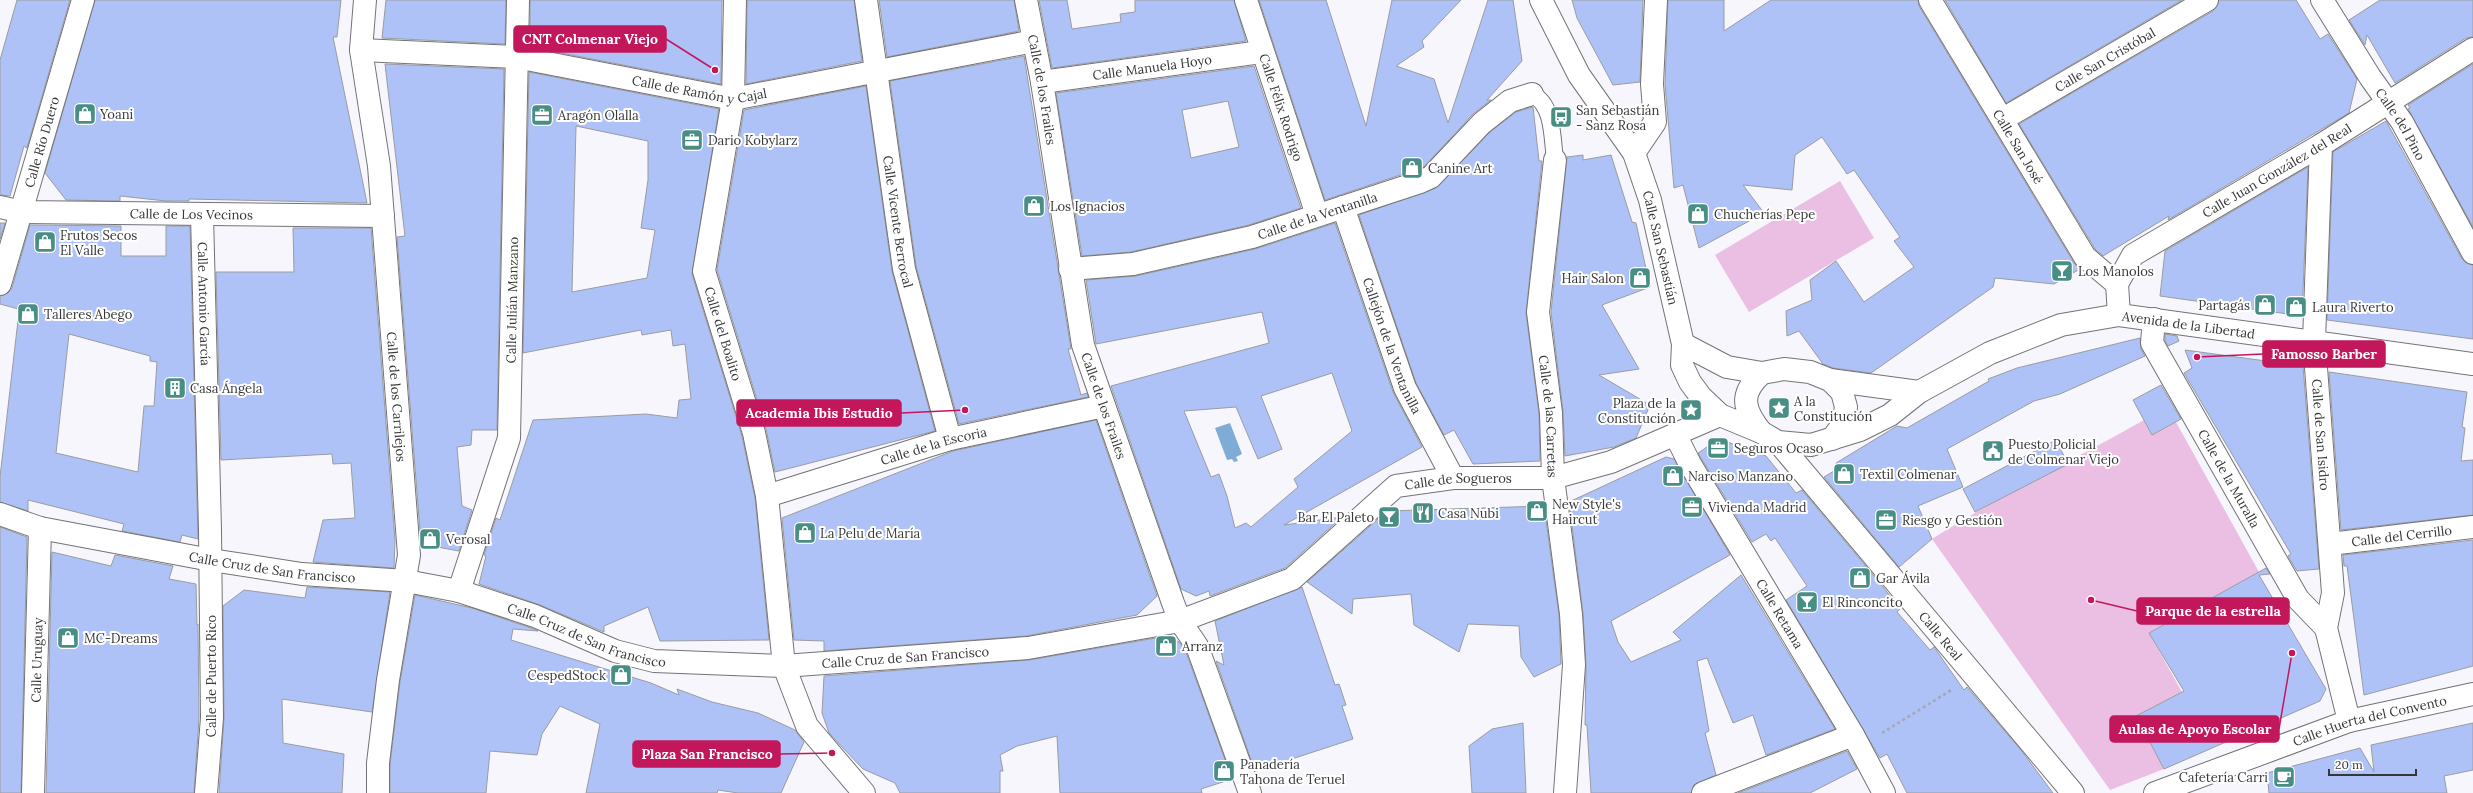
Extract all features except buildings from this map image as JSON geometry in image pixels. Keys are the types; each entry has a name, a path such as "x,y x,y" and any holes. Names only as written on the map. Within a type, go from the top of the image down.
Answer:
{"street":[{"name":"Calle Río Duero","path":"0,284 83,0"},
{"name":"Calle de los Carrilejos","path":"365,0 361,50 379,166 409,555 388,680 378,763 378,793"},
{"name":"Calle Julián Manzano","path":"459,591 509,438 518,0"},
{"name":"Calle del Boalito","path":"735,0 733,99 704,271 754,433 766,496 784,666 807,726 864,793"},
{"name":"Calle Vicente Berrocal","path":"866,0 904,269 950,439"},
{"name":"Calle de los Frailes","path":"1026,0 1042,82 1083,345 1180,621 1197,646 1250,793"},
{"name":"Calle Félix Rodrigo","path":"1246,0 1261,52 1316,215"},
{"name":"Calle San Sebastián","path":"1541,0 1579,75 1634,154 1650,200 1683,344"},
{"path":"1634,154 1655,122 1652,84 1656,0"},
{"name":"Calle San José","path":"1930,0 2085,257 2117,284"},
{"name":"Calle San Cristóbal","path":"2003,119 2207,0"},
{"name":"Calle del Pino","path":"2330,3 2402,122 2473,253"},
{"name":"Calle de Ramón y Cajal","path":"361,50 516,57 733,99 876,73 1034,41"},
{"name":"Calle Juan González del Real","path":"2117,284 2133,255 2321,145 2388,101 2473,49"},
{"name":"Calle Manuela Hoyo","path":"1042,82 1261,52"},
{"name":"Calle de la Ventanilla","path":"1070,269 1133,264 1252,237 1420,182 1431,177 1482,123 1510,101 1532,94"},
{"name":"Calle de San Isidro","path":"2321,145 2314,341 2333,593 2326,628"},
{"name":"Calle de las Carretas","path":"1555,160 1538,312 1550,413 1553,478 1571,614 1574,665 1565,793"},
{"name":"Calle de Los Vecinos","path":"0,207 22,212 383,216"},
{"name":"Callejón de la Ventanilla","path":"1343,207 1405,388 1453,478"},
{"name":"Calle Antonio García","path":"202,215 211,560"},
{"path":"2117,284 2119,315"},
{"name":"Avenida de la Libertad","path":"1832,439 1860,430 1890,415 1919,392 1990,353 2061,325 2119,315 2473,364"},
{"name":"Calle de la Muralla","path":"2154,319 2152,343 2298,599 2326,628"},
{"path":"1830,380 1842,392 1846,407 1843,424 1832,439 1811,445 1770,437 1720,415 1701,397 1690,382 1682,365 1683,344 1728,368 1762,373 1784,369 1810,372 1830,380 1919,392"},
{"path":"1762,373 1750,384 1745,401 1750,418 1770,437"},
{"name":"Calle de la Escoria","path":"766,496 950,439 1104,406"},
{"path":"1675,434 1720,415"},
{"name":"Calle de Sogueros","path":"1180,621 1292,579 1396,486 1453,478 1553,478 1611,462 1675,434"},
{"name":"Calle Retama","path":"1675,434 1690,464 1856,741 1884,793"},
{"name":"Calle Real","path":"1770,437 1975,676 2073,793"},
{"name":"Calle Cruz de San Francisco","path":"0,514 40,528 211,560 302,574 406,580 459,591 535,616 615,651 654,661 784,666 1028,648 1180,621"},
{"name":"Calle del Cerrillo","path":"2330,544 2473,527"},
{"name":"Calle Uruguay","path":"33,793 40,528"},
{"name":"Calle de Puerto Rico","path":"206,793 212,718 211,560"},
{"path":"2326,628 2349,721"},
{"name":"Calle Huerta del Convento","path":"2155,793 2349,721 2473,694"},
{"path":"1703,793 1856,741"}],"lane":[{"path":"1532,94 1541,98 1549,116 1555,160"}],"path":[{"path":"1856,741 1975,676"}],"shaded area":[{"path":"1840,181 1874,238 1749,312 1715,255"},
{"path":"2144,420 2152,435 2176,422 2259,572 2149,633 2182,692 2136,716 2164,769 2110,790 1932,539 1984,508"}],"water":[{"path":"1230,423 1242,454 1236,457 1238,461 1234,462 1232,459 1227,460 1215,428"}],"place":[{"name":"CNT Colmenar Viejo","path":"715,70"},
{"name":"Yoani","path":"85,114"},
{"name":"Aragón Olalla","path":"542,115"},
{"name":"San Sebastián - Sanz Rosa","path":"1561,117"},
{"name":"Dario Kobylarz","path":"692,140"},
{"name":"Canine Art","path":"1412,168"},
{"name":"Los Ignacios","path":"1034,206"},
{"name":"Chucherías Pepe","path":"1698,214"},
{"name":"Frutos Secos El Valle","path":"45,242"},
{"name":"Los Manolos","path":"2062,271"},
{"name":"Hair Salon","path":"1640,278"},
{"name":"Partagás","path":"2265,305"},
{"name":"Laura Riverto","path":"2296,307"},
{"name":"Talleres Abego","path":"28,314"},
{"name":"Famosso Barber","path":"2197,357"},
{"name":"Casa Ángela","path":"175,388"},
{"name":"A la Constitución","path":"1779,408"},
{"name":"Academia Ibis Estudio","path":"965,410"},
{"name":"Plaza de la Constitución","path":"1691,410"},
{"name":"Seguros Ocaso","path":"1718,448"},
{"name":"Puesto Policial de Colmenar Viejo","path":"1993,451"},
{"name":"Textil Colmenar","path":"1844,474"},
{"name":"Narciso Manzano","path":"1673,476"},
{"name":"Vivienda Madrid","path":"1692,507"},
{"name":"New Style's Haircut","path":"1537,511"},
{"name":"Casa Nubi","path":"1423,513"},
{"name":"Bar El Paleto","path":"1389,517"},
{"name":"Riesgo y Gestión","path":"1886,520"},
{"name":"La Pelu de María","path":"805,533"},
{"name":"Verosal","path":"430,539"},
{"name":"Gar Ávila","path":"1860,578"},
{"name":"Parque de la estrella","path":"2091,600"},
{"name":"El Rinconcito","path":"1807,602"},
{"name":"MC-Dreams","path":"68,638"},
{"name":"Arranz","path":"1166,646"},
{"name":"Aulas de Apoyo Escolar","path":"2292,653"},
{"name":"CespedStock","path":"621,675"},
{"name":"Plaza San Francisco","path":"832,753"},
{"name":"Panadería Tahona de Teruel","path":"1224,771"},
{"name":"Cafetería Carri","path":"2284,777"}]}
